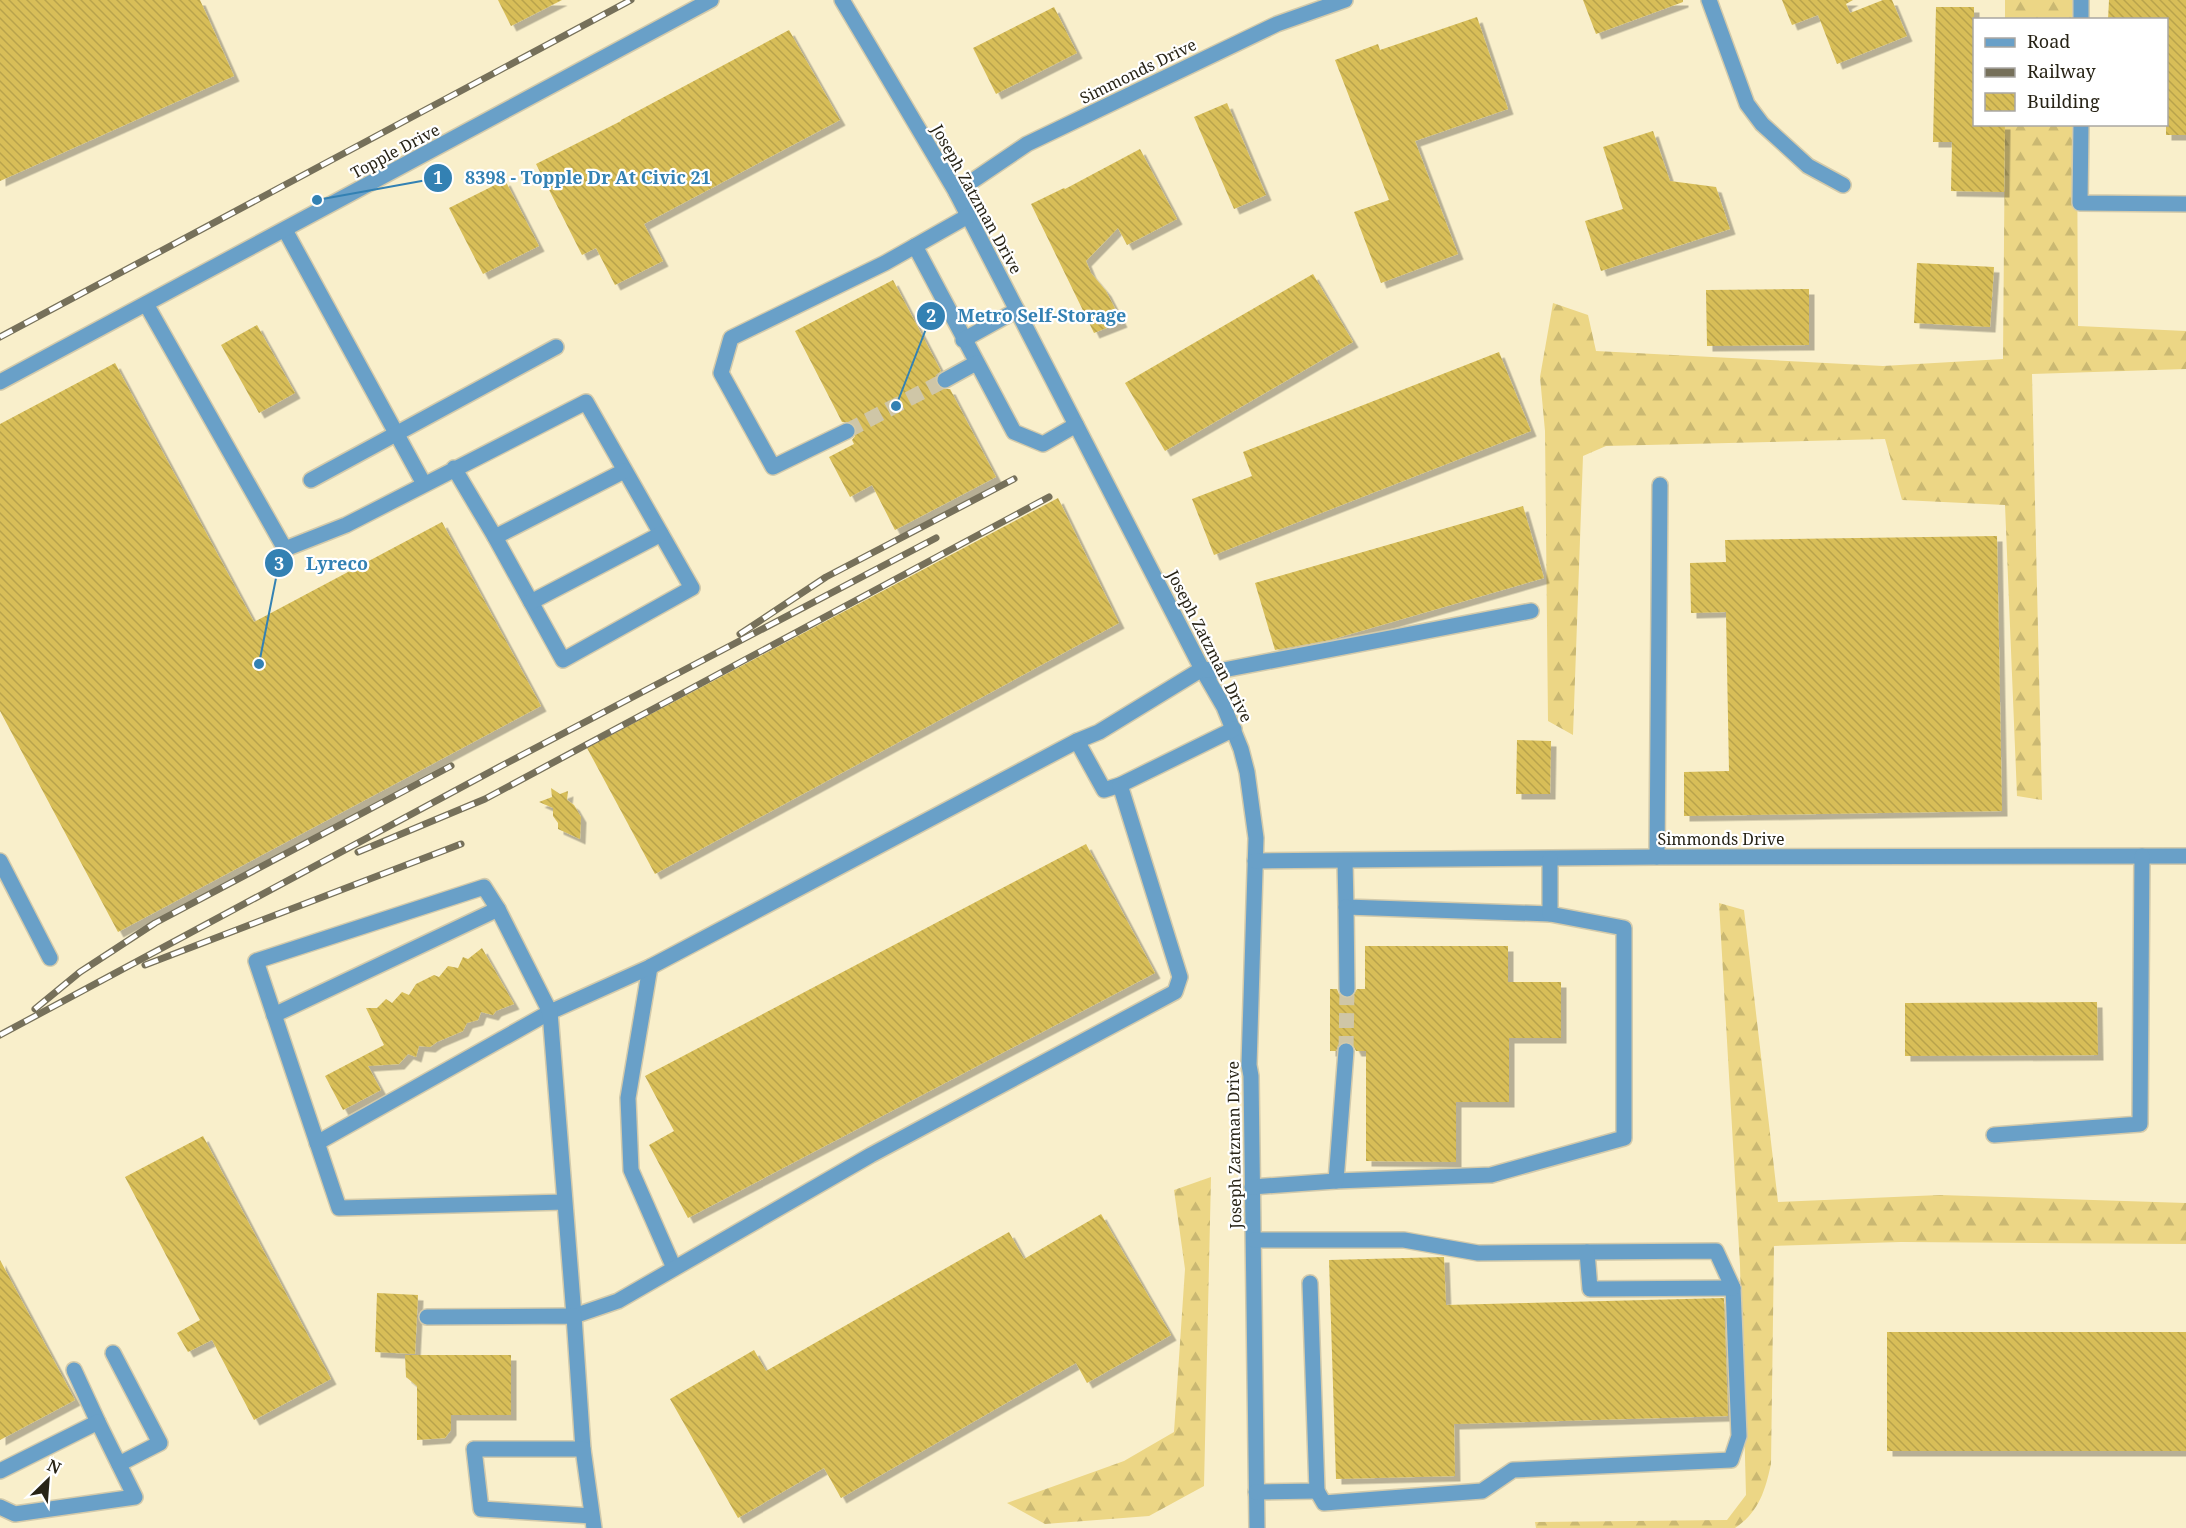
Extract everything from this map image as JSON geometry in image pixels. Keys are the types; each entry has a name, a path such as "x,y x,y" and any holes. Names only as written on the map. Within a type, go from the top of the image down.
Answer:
{"street":[{"name":"Topple Drive","path":"0,382 711,0"},
{"name":"Joseph Zatzman Drive","path":"842,0 956,192 1202,669 1224,707 1241,749 1249,783 1256,838 1249,1065 1254,1240 1257,1528"},
{"name":"Simmonds Drive","path":"956,192 1027,144 1277,24 1345,0"},
{"path":"1709,0 1747,104 1761,124 1808,166 1843,185"},
{"path":"2081,0 2081,18"},
{"path":"2081,126 2080,203 2186,204"},
{"path":"847,431 773,467 721,373 731,338 885,264 968,216"},
{"path":"285,230 424,484"},
{"path":"915,246 1014,432 1043,444 1076,425"},
{"path":"146,304 285,549 346,525 454,468 586,402 692,588 563,660 454,468"},
{"path":"963,340 1017,310"},
{"path":"311,480 555,347"},
{"path":"945,380 976,363"},
{"path":"495,537 624,471"},
{"path":"1657,857 1660,485"},
{"path":"531,602 661,534"},
{"path":"317,1143 550,1012 650,967 1077,741 1099,732 1202,669 1218,671 1531,611"},
{"path":"1077,741 1104,790 1120,785 1234,729"},
{"path":"427,1317 574,1316 618,1300 872,1155 1175,992 1180,977 1120,785"},
{"name":"Simmonds Drive","path":"1256,861 2186,855"},
{"path":"1994,1135 2140,1124 2142,856"},
{"path":"1550,859 1550,914"},
{"path":"0,861 50,958"},
{"path":"1345,861 1347,989"},
{"path":"565,1202 339,1208 256,961 484,887 498,909 550,1012 565,1202 574,1316 583,1449 593,1522 481,1509 474,1449 583,1449"},
{"path":"1252,1187 1491,1174 1624,1138 1624,928 1550,914 1346,907"},
{"path":"274,1015 498,909"},
{"path":"650,967 628,1098 632,1170 674,1268"},
{"path":"1336,1181 1346,1051"},
{"path":"1254,1240 1404,1240 1478,1253 1716,1251 1733,1288 1739,1436 1731,1460 1513,1470 1482,1491 1324,1503 1317,1491 1310,1283"},
{"path":"1587,1251 1590,1289 1733,1288"},
{"path":"113,1353 160,1443 119,1464"},
{"path":"0,1507 15,1514 135,1497 74,1370"},
{"path":"0,1471 98,1422"},
{"path":"1256,1492 1317,1491"}],"green space":[{"path":"2005,0 2077,0 2077,18 2005,18"},
{"path":"2005,126 2077,126 2078,326 2186,331 2186,369 2032,374 2042,800 2017,796 2005,505 1902,500 1885,439 1606,446 1583,456 1573,735 1548,721 1545,431 1540,377 1553,303 1588,315 1596,351 1883,366 2003,359"},
{"path":"1719,903 1744,910 1778,1202 1940,1195 2186,1203 2186,1244 1901,1242 1774,1246 1771,1464 1760,1500 1750,1515 1735,1528 1536,1528 1535,1522 1727,1520 1746,1495 1740,1265"},
{"path":"1211,1177 1204,1486 1149,1516 1045,1524 1007,1503 1124,1461 1174,1432 1185,1269 1174,1190"}],"building":[{"path":"0,0 200,0 234,76 0,181"},
{"path":"498,0 562,0 511,26"},
{"path":"1583,0 1683,0 1683,2 1596,34"},
{"path":"1782,0 1853,0 1846,4 1850,13 1883,0 1892,0 1907,36 1837,64 1818,15 1792,25"},
{"path":"2109,0 2186,0 2186,135 2166,135 2166,126 2168,126 2168,18 2108,18"},
{"path":"1054,7 1077,53 996,94 973,48"},
{"path":"1936,7 1974,7 1973,126 2005,126 2004,192 1951,191 1952,142 1933,142"},
{"path":"1477,17 1508,109 1415,141 1458,254 1381,283 1354,212 1389,200 1335,60 1378,44 1380,50"},
{"path":"789,30 840,120 644,224 663,261 615,285 596,248 582,255 536,164"},
{"path":"1227,103 1266,195 1234,209 1194,117"},
{"path":"1653,131 1670,181 1716,187 1730,229 1601,271 1585,221 1623,209 1603,147"},
{"path":"1140,149 1177,219 1127,245 1118,228 1086,261 1091,273 1106,291 1122,322 1094,333 1031,204 1065,189"},
{"path":"505,180 539,246 483,274 449,208"},
{"path":"1917,263 1994,267 1990,327 1914,323"},
{"path":"1313,274 1353,342 1165,451 1125,383"},
{"path":"893,280 941,371 936,375 936,384 940,389 950,389 996,477 895,530 872,485 850,497 829,457 854,444 852,440 856,427 852,423 842,422 795,331"},
{"path":"1809,289 1809,345 1707,346 1706,290"},
{"path":"257,325 295,393 259,413 221,345"},
{"path":"1499,352 1531,431 1214,555 1192,499 1252,476 1243,452"},
{"path":"115,363 254,622 442,522 541,706 118,932 0,711 0,424"},
{"path":"1058,498 1119,623 655,874 587,748"},
{"path":"1523,506 1544,578 1330,640 1275,650 1255,583"},
{"path":"1997,536 2002,811 1684,816 1684,772 1729,771 1726,612 1691,613 1690,563 1726,562 1725,540"},
{"path":"1517,740 1551,741 1550,794 1516,794"},
{"path":"551,788 560,794 568,791 567,800 574,805 581,817 580,839 558,829 558,823 553,816 553,808 539,802 552,797"},
{"path":"1086,844 1155,973 688,1218 649,1145 674,1131 645,1076"},
{"path":"1365,946 1508,946 1508,982 1561,982 1561,1038 1509,1038 1509,1102 1456,1102 1456,1162 1366,1161 1366,1051 1356,1051 1352,1043 1346,1041 1338,1045 1336,1051 1330,1051 1330,989 1337,989 1339,994 1347,999 1352,997 1357,989 1365,989"},
{"path":"482,948 514,1004 496,1011 493,1015 481,1012 478,1020 467,1023 463,1031 430,1047 419,1046 416,1057 408,1054 399,1064 368,1066 381,1090 343,1110 325,1076 384,1045 366,1008 377,1008 386,999 392,1003 402,992 409,995 416,984 434,975 439,977 448,966 458,968 463,957 468,959"},
{"path":"2097,1002 2098,1055 1905,1056 1905,1003"},
{"path":"203,1136 331,1379 254,1420 212,1340 188,1352 177,1333 200,1320 125,1177"},
{"path":"1101,1214 1171,1335 1087,1383 1076,1363 841,1498 824,1468 738,1518 670,1399 754,1350 766,1371 1009,1232 1024,1259"},
{"path":"1444,1257 1446,1305 1724,1298 1728,1416 1454,1424 1455,1476 1336,1479 1329,1260"},
{"path":"0,1260 75,1400 0,1440"},
{"path":"377,1293 418,1295 415,1354 375,1352"},
{"path":"1887,1332 2186,1332 2186,1451 1887,1451"},
{"path":"405,1355 511,1355 511,1415 451,1415 451,1430 445,1438 417,1440 417,1386 406,1377"}],"tunnel":[{"path":"847,431 945,380"},
{"path":"1346,1051 1347,989"}],"railway":[{"path":"0,337 631,0"},
{"path":"740,634 826,577 1014,479"},
{"path":"358,852 485,799 1049,497"},
{"path":"0,1035 503,765 936,538"},
{"path":"35,1009 80,972 155,923 451,766"},
{"path":"145,965 461,844"}],"place":[{"name":"8398 - Topple Dr At Civic 21","path":"317,200"},
{"name":"Metro Self-Storage","path":"896,406"},
{"name":"Lyreco","path":"259,664"}]}
